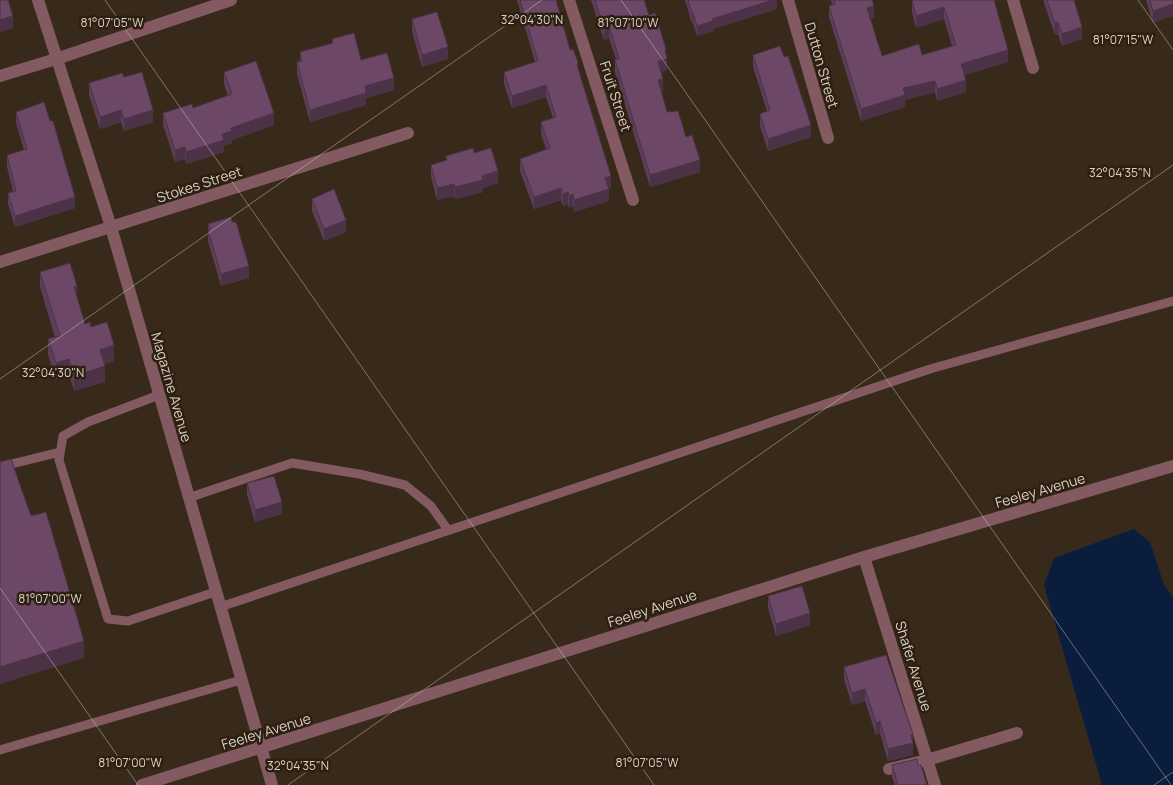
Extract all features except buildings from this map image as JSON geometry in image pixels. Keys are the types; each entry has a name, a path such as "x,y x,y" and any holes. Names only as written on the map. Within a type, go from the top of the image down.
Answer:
{"street":[{"name":"Magazine Avenue","path":"38,0 111,227 260,749 272,785"},
{"path":"0,76 231,0"},
{"name":"Fruit Street","path":"569,0 633,200"},
{"name":"Dutton Street","path":"788,0 828,138"},
{"path":"1013,0 1033,68"},
{"name":"Stokes Street","path":"0,262 408,133"},
{"name":"Feeley Avenue","path":"150,784 864,557 1173,466"},
{"name":"Shafer Avenue","path":"864,557 935,785"},
{"path":"889,769 927,760 1017,733"}],"lane":[{"path":"220,607 930,369 1173,301"},
{"path":"159,395 88,422 63,436 59,460 108,619 128,621 216,592"},
{"path":"0,467 60,452"},
{"path":"188,498 292,463 405,484 431,506 448,530"},
{"path":"0,750 241,680"}],"water":[{"path":"1134,529 1150,542 1164,585 1173,597 1173,785 1102,785 1044,585 1054,558"}]}
